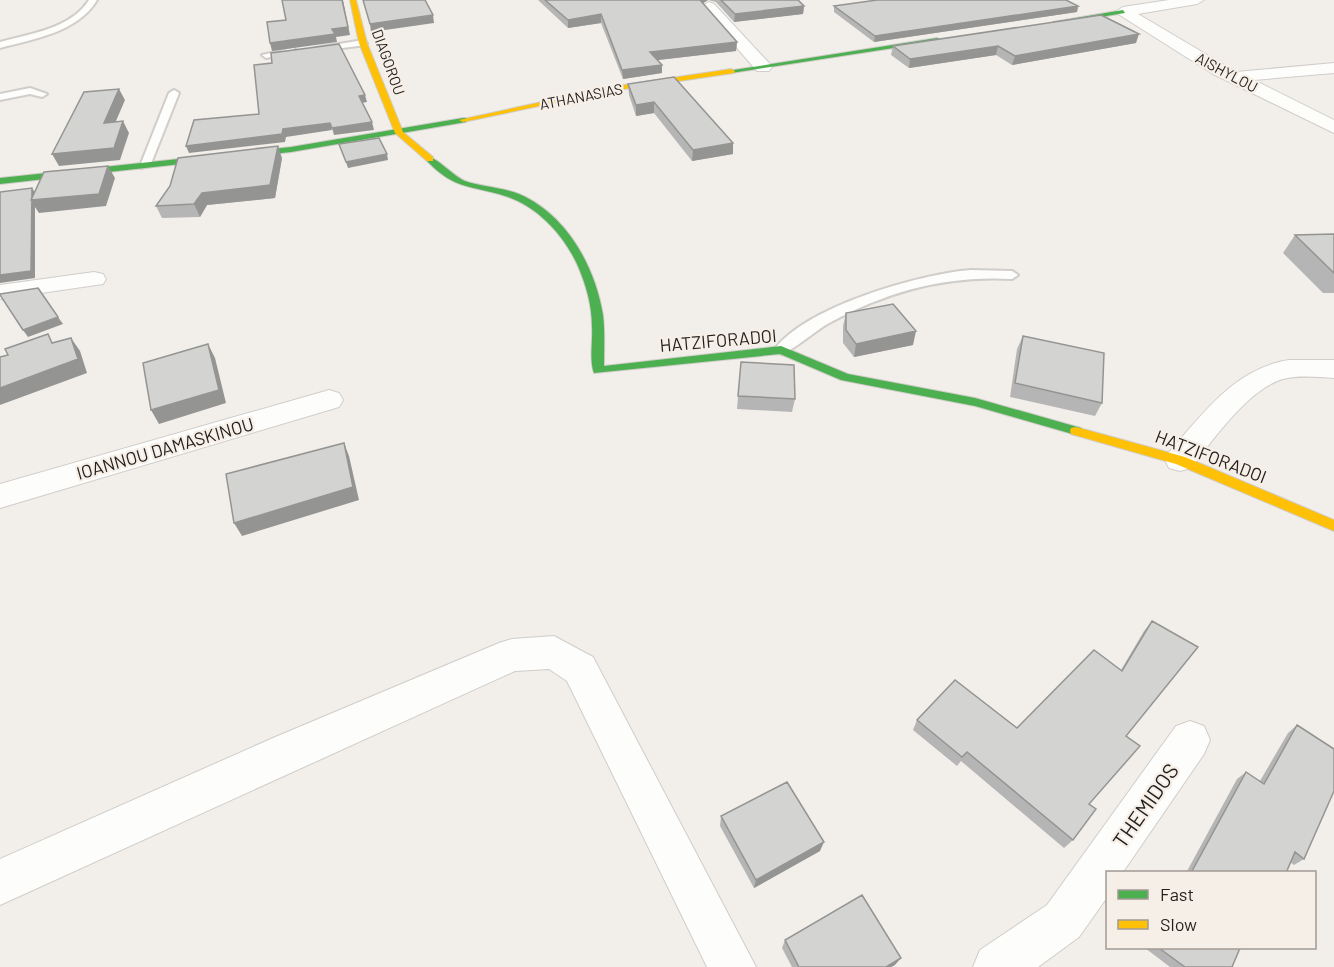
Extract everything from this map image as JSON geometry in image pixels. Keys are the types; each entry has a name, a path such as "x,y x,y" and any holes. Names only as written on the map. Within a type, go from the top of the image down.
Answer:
{"street":[{"name":"DIAGOROU","path":"353,0 363,43 399,134"},
{"path":"1103,0 1123,12"},
{"path":"1044,24 1197,0"},
{"path":"709,7 763,66"},
{"name":"AISHYLOU","path":"1123,12 1234,77 1334,128"},
{"name":"ATHANASIAS","path":"0,181 254,154 399,134 611,89 950,38"},
{"path":"1234,77 1334,68"},
{"name":"HATZIFORADOI","path":"399,134 454,180 517,197 544,213 560,229 576,251 591,285 597,316 598,370 781,350 844,377 1005,409 1180,460 1334,526"},
{"path":"0,292 94,279"},
{"path":"1180,460 1219,415 1259,378 1281,370 1334,369"},
{"name":"IOANNOU DAMASKINOU","path":"0,496 329,400"},
{"path":"0,882 286,752 512,656 554,652 579,669 732,967"},
{"name":"THEMIDOS","path":"997,967 1063,921 1191,740"}],"lane":[{"path":"0,45 56,29 91,7 93,0"},
{"path":"309,50 363,43"},
{"path":"266,54 298,51"},
{"path":"0,97 30,91 42,93"},
{"path":"145,166 174,93"},
{"path":"781,350 796,335 861,303 906,286 958,274 1012,276"}],"building":[{"path":"282,0 342,0 348,27 332,29 335,34 270,43 267,22 286,20"},
{"path":"363,0 425,0 433,15 370,24"},
{"path":"545,0 700,0 737,42 650,52 662,65 622,70 601,14 568,20"},
{"path":"721,0 798,0 804,6 735,14"},
{"path":"877,0 1066,0 1078,6 875,36 834,6"},
{"path":"1101,15 1139,34 1015,56 998,46 910,59 893,46"},
{"path":"339,44 365,95 359,96 372,122 332,128 330,123 283,129 282,134 186,146 194,120 259,114 254,65 272,63 271,53"},
{"path":"674,77 733,143 693,150 654,102 636,105 628,84"},
{"path":"119,89 104,123 123,121 114,148 52,154 84,92"},
{"path":"379,138 387,154 346,162 339,144"},
{"path":"278,146 270,185 202,193 194,204 156,206 170,186 178,158"},
{"path":"108,166 99,194 31,200 44,172"},
{"path":"32,188 31,271 0,275 0,192"},
{"path":"1334,234 1334,273 1295,235"},
{"path":"38,288 58,317 23,330 0,294"},
{"path":"893,304 916,331 856,344 846,330 846,313"},
{"path":"48,334 52,343 71,338 78,359 0,388 0,357 8,355 5,349"},
{"path":"1023,336 1104,353 1102,403 1015,383"},
{"path":"208,344 219,390 151,410 143,363"},
{"path":"741,362 794,365 795,399 738,396"},
{"path":"344,443 353,487 234,523 226,474"},
{"path":"1152,621 1198,647 1126,736 1140,746 1089,804 1096,809 1073,840 967,752 962,757 917,720 955,680 1017,728 1094,650 1122,671"},
{"path":"1297,725 1334,749 1334,791 1304,859 1295,852 1287,871 1192,871 1246,772 1264,784"},
{"path":"787,782 824,842 756,880 721,816"},
{"path":"862,895 901,958 886,967 799,967 785,940"},
{"path":"1160,949 1240,949 1232,967 1185,967"}],"traffic: fast":[{"path":"1056,22 1123,12"},
{"path":"731,71 937,40"},
{"path":"0,181 291,149 463,120"},
{"path":"430,159 455,180 517,197 548,217 561,230 581,262 593,296 598,321 598,370 781,350 845,377 975,402 1076,431"}],"traffic: slow":[{"path":"353,0 363,43 399,133 430,159"},
{"path":"463,120 611,89 731,71"},
{"path":"1076,431 1180,460 1334,526"}]}
